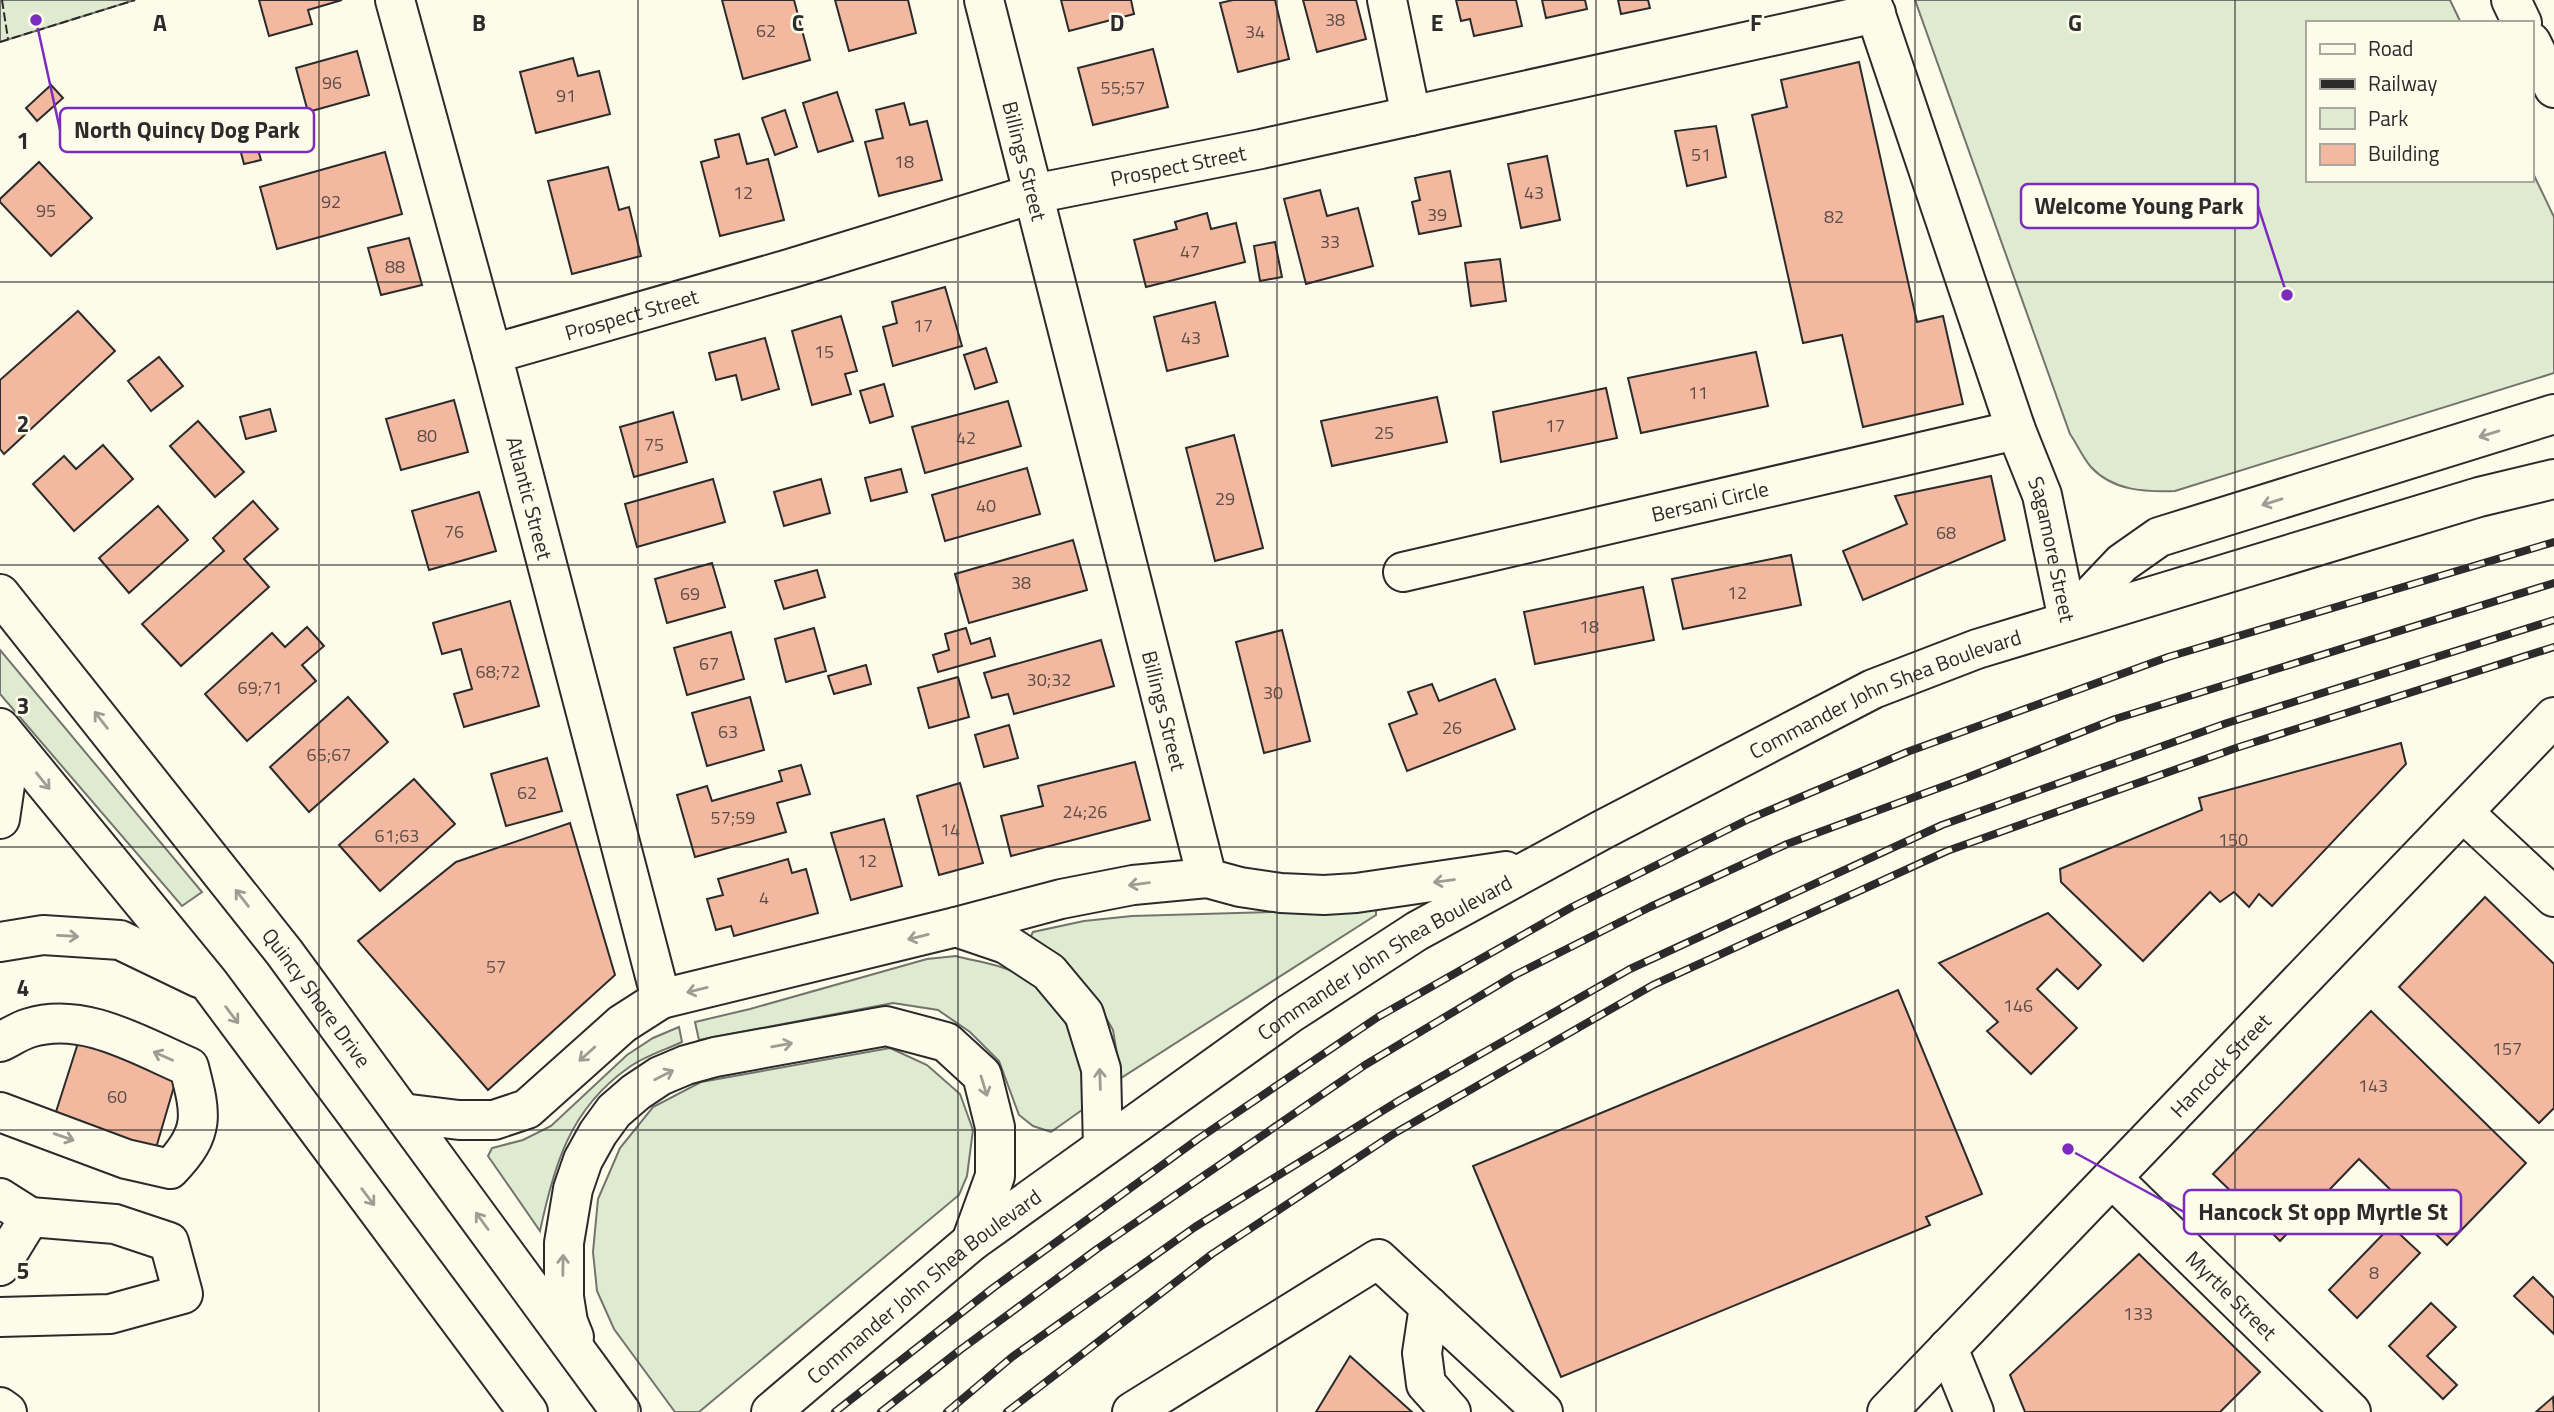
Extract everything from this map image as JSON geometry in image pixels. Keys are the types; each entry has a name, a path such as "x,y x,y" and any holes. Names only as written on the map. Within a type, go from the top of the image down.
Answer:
{"street":[{"name":"Atlantic Street","path":"395,0 492,354 661,999"},
{"name":"Billings Street","path":"984,0 1207,877"},
{"path":"1387,0 1411,116"},
{"path":"2511,0 2521,21"},
{"name":"Prospect Street","path":"492,354 789,270 1033,194 1411,116 1874,6"},
{"name":"Sagamore Street","path":"1874,6 2016,430 2042,495 2068,620 2479,497 2554,479"},
{"path":"2533,45 2554,88"},
{"path":"2068,620 2122,563 2160,537 2554,414"},
{"name":"Bersani Circle","path":"1403,572 2016,430"},
{"name":"Quincy Shore Drive","path":"0,594 261,922 621,1412"},
{"name":"Commander John Shea Boulevard","path":"771,1412 971,1242 1289,1014 1394,946 1536,866 1873,689 1977,649 2068,620"},
{"name":"Hancock Street","path":"1886,1412 2113,1179 2554,717"},
{"path":"0,728 209,983 525,1409"},
{"path":"0,757 6,778 0,819"},
{"path":"2464,813 2554,897"},
{"path":"402,1113 459,1120 494,1120 527,1108 622,1024 661,999 1085,894 1133,885 1207,877 1240,887 1324,895 1356,893 1536,866"},
{"path":"956,927 1006,944 1049,972 1084,1014 1101,1069 1103,1147"},
{"path":"0,942 43,935 120,940 209,983"},
{"path":"0,1042 30,1028 68,1023 113,1034 189,1067 199,1105 197,1127 189,1150 170,1169 126,1159 0,1112"},
{"path":"581,1355 568,1322 563,1271 567,1216 580,1170 598,1133 614,1111 660,1076 686,1065 715,1057 886,1026 946,1042 982,1075 995,1127 995,1176 971,1242"},
{"name":"Myrtle Street","path":"2113,1179 2351,1412"},
{"path":"0,1266 15,1208 115,1224 169,1242 183,1294 110,1314 0,1317"},
{"path":"1132,1412 1378,1259 1543,1412"},
{"path":"1429,1306 1422,1353 1426,1384 1451,1412"},
{"path":"1948,1348 1974,1412"},
{"path":"0,1407 7,1412"}],"green space":[{"path":"0,0 135,0 0,42"},
{"path":"1915,0 2450,0 2460,21 2306,21 2306,182 2533,182 2533,173 2554,217 2554,373 2175,491 2141,490 2109,481 2091,467 2070,434"},
{"path":"0,650 202,892 182,906 0,694"},
{"path":"1376,909 1376,915 1121,1078 1113,1030 1092,993 1059,956 1030,938 1033,932 1084,921 1132,916"},
{"path":"956,956 1000,967 1024,977 1047,996 1072,1034 1084,1081 1082,1110 1051,1132 1033,1126 1019,1115 999,1061 970,1032 938,1010 893,1003 699,1040 695,1022 927,959"},
{"path":"679,1027 682,1042 628,1068 608,1084 578,1120 559,1161 540,1231 488,1156 492,1148 523,1140 551,1126 627,1055 653,1038"},
{"path":"890,1048 927,1065 960,1094 973,1130 967,1176 959,1195 699,1412 675,1412 614,1329 597,1291 593,1252 598,1199 620,1148 653,1107 701,1082"}],"building":[{"path":"259,0 342,0 308,10 312,24 269,36"},
{"path":"722,0 794,0 810,60 743,79"},
{"path":"835,0 908,0 916,33 849,51"},
{"path":"1061,0 1131,0 1134,14 1069,31"},
{"path":"1233,0 1275,0 1289,59 1238,72 1220,3"},
{"path":"1303,0 1356,0 1366,39 1317,52"},
{"path":"1456,0 1516,0 1522,26 1474,36 1470,19 1461,21"},
{"path":"1542,0 1585,0 1587,9 1546,18"},
{"path":"1618,0 1648,0 1650,8 1621,14"},
{"path":"1153,49 1168,107 1093,125 1078,68"},
{"path":"357,51 369,95 308,112 296,68"},
{"path":"573,58 578,76 599,71 610,114 536,133 520,72"},
{"path":"1859,62 1917,322 1943,316 1963,404 1863,427 1842,335 1803,343 1752,115 1787,107 1781,80"},
{"path":"51,85 63,98 37,121 26,108"},
{"path":"837,92 853,141 818,152 803,103"},
{"path":"904,103 910,125 927,121 942,180 879,196 865,142 883,138 876,110"},
{"path":"785,110 797,147 775,155 762,118"},
{"path":"249,118 261,160 244,164 233,123"},
{"path":"1716,126 1726,177 1687,186 1675,131"},
{"path":"739,134 747,164 768,159 784,220 720,236 701,162 719,157 715,140"},
{"path":"385,152 402,214 277,249 260,187"},
{"path":"1547,156 1560,220 1521,228 1508,164"},
{"path":"39,162 92,218 51,256 0,202"},
{"path":"608,167 619,210 629,207 641,256 572,274 548,181"},
{"path":"1450,171 1461,226 1419,234 1412,202 1420,200 1415,178"},
{"path":"1320,190 1327,216 1358,208 1373,266 1306,284 1284,199"},
{"path":"1207,213 1211,229 1236,223 1245,262 1146,287 1134,240 1177,229 1175,222"},
{"path":"409,238 422,285 381,295 368,248"},
{"path":"1275,242 1282,277 1260,281 1254,246"},
{"path":"1500,259 1506,301 1471,306 1465,263"},
{"path":"945,287 962,346 893,366 883,327 897,323 892,302"},
{"path":"1215,302 1228,356 1167,371 1154,317"},
{"path":"78,311 115,351 4,454 0,449 0,380"},
{"path":"841,316 857,371 845,374 851,394 812,405 792,331"},
{"path":"765,338 779,389 742,400 736,375 716,380 709,353"},
{"path":"986,348 997,382 975,389 964,355"},
{"path":"1756,352 1768,406 1641,433 1628,378"},
{"path":"159,357 183,386 151,411 128,381"},
{"path":"884,384 893,416 870,423 860,391"},
{"path":"1606,388 1617,438 1501,462 1493,412"},
{"path":"1437,397 1447,442 1332,466 1321,421"},
{"path":"454,400 468,452 401,470 386,419"},
{"path":"1008,401 1021,446 925,473 912,427"},
{"path":"270,409 276,431 246,439 240,417"},
{"path":"673,412 687,462 634,477 620,427"},
{"path":"198,421 244,472 215,497 170,446"},
{"path":"1234,435 1263,548 1215,561 1186,448"},
{"path":"103,445 133,479 74,531 33,484 64,456 76,469"},
{"path":"1027,468 1040,514 945,541 932,495"},
{"path":"901,469 907,492 871,501 865,478"},
{"path":"1991,476 2005,540 1863,600 1843,551 1907,524 1895,496"},
{"path":"713,479 725,522 637,547 625,504"},
{"path":"821,479 830,513 784,526 774,492"},
{"path":"479,492 496,551 429,570 412,511"},
{"path":"253,501 278,529 244,559 269,587 181,666 142,624 224,551 213,538"},
{"path":"158,506 188,540 129,593 99,558"},
{"path":"1073,540 1087,590 969,623 955,574"},
{"path":"1791,555 1801,605 1683,629 1672,579"},
{"path":"712,563 725,607 667,623 655,579"},
{"path":"817,570 825,597 784,609 775,581"},
{"path":"1643,587 1654,640 1535,664 1524,612"},
{"path":"510,601 539,706 464,727 454,694 472,689 461,649 442,654 433,623"},
{"path":"307,627 324,646 302,665 316,681 247,741 205,694 272,633 285,647"},
{"path":"814,628 826,671 786,682 775,639"},
{"path":"966,628 971,644 990,638 995,656 938,672 933,655 949,650 945,634"},
{"path":"1282,630 1310,741 1264,753 1236,642"},
{"path":"731,632 744,679 687,695 674,648"},
{"path":"1101,640 1114,686 1014,714 1008,694 992,698 984,673"},
{"path":"866,665 871,684 834,694 828,676"},
{"path":"958,677 969,717 929,728 918,688"},
{"path":"1495,679 1515,729 1407,771 1389,724 1417,714 1408,692 1432,684 1439,701"},
{"path":"348,697 388,742 309,812 270,767"},
{"path":"750,697 764,750 707,766 692,713"},
{"path":"1009,725 1018,758 984,767 975,735"},
{"path":"2401,743 2406,764 2272,906 2259,894 2249,907 2234,892 2220,902 2210,892 2143,961 2061,882 2060,869 2202,810 2199,798"},
{"path":"547,758 562,811 506,826 491,774"},
{"path":"1135,762 1150,820 1011,856 1001,816 1043,806 1038,786"},
{"path":"801,765 810,794 777,803 786,832 695,857 677,795 707,786 712,801 782,781 779,771"},
{"path":"414,779 455,824 380,891 339,845"},
{"path":"960,783 983,863 939,875 917,796"},
{"path":"884,819 902,886 851,900 831,833"},
{"path":"570,823 615,975 488,1090 358,941 456,862"},
{"path":"788,859 792,873 806,869 818,913 734,936 731,926 716,930 707,899 723,895 718,879"},
{"path":"2485,897 2554,964 2554,1108 2539,1123 2399,987"},
{"path":"2048,913 2101,965 2078,989 2057,969 2037,989 2077,1028 2031,1074 1987,1031 1998,1022 1939,963"},
{"path":"1898,990 1982,1194 1926,1217 1930,1225 1561,1377 1473,1166"},
{"path":"2371,1011 2526,1163 2447,1245 2359,1159 2280,1241 2253,1214 2242,1226 2225,1210 2238,1198 2213,1174"},
{"path":"78,1043 178,1073 156,1148 54,1118"},
{"path":"2391,1226 2420,1253 2357,1318 2329,1290"},
{"path":"2139,1254 2260,1372 2220,1412 2025,1412 2010,1375"},
{"path":"2533,1277 2554,1298 2554,1334 2514,1296"},
{"path":"2431,1303 2456,1327 2427,1356 2457,1385 2443,1399 2389,1346"},
{"path":"1350,1356 1412,1412 1316,1412"},
{"path":"2553,1397 2554,1412 2536,1412"}],"railway":[{"path":"835,1412 993,1288 1198,1139 1378,1017 1572,907 1749,819 1907,752 2168,657 2554,542"},
{"path":"881,1412 1097,1249 1365,1065 1515,975 1650,907 1787,844 2115,719 2554,583"},
{"path":"947,1412 1012,1357 1195,1227 1400,1100 1630,969 1942,825 2227,723 2554,620"},
{"path":"1007,1412 1212,1254 1395,1133 1653,985 1947,851 2236,748 2554,647"}],"fence":[{"path":"2,0 8,39"},
{"path":"0,42 135,0"}],"place":[{"name":"North Quincy Dog Park","path":"36,20"},
{"name":"Welcome Young Park","path":"2287,295"},
{"name":"Hancock St opp Myrtle St","path":"2068,1149"}]}
